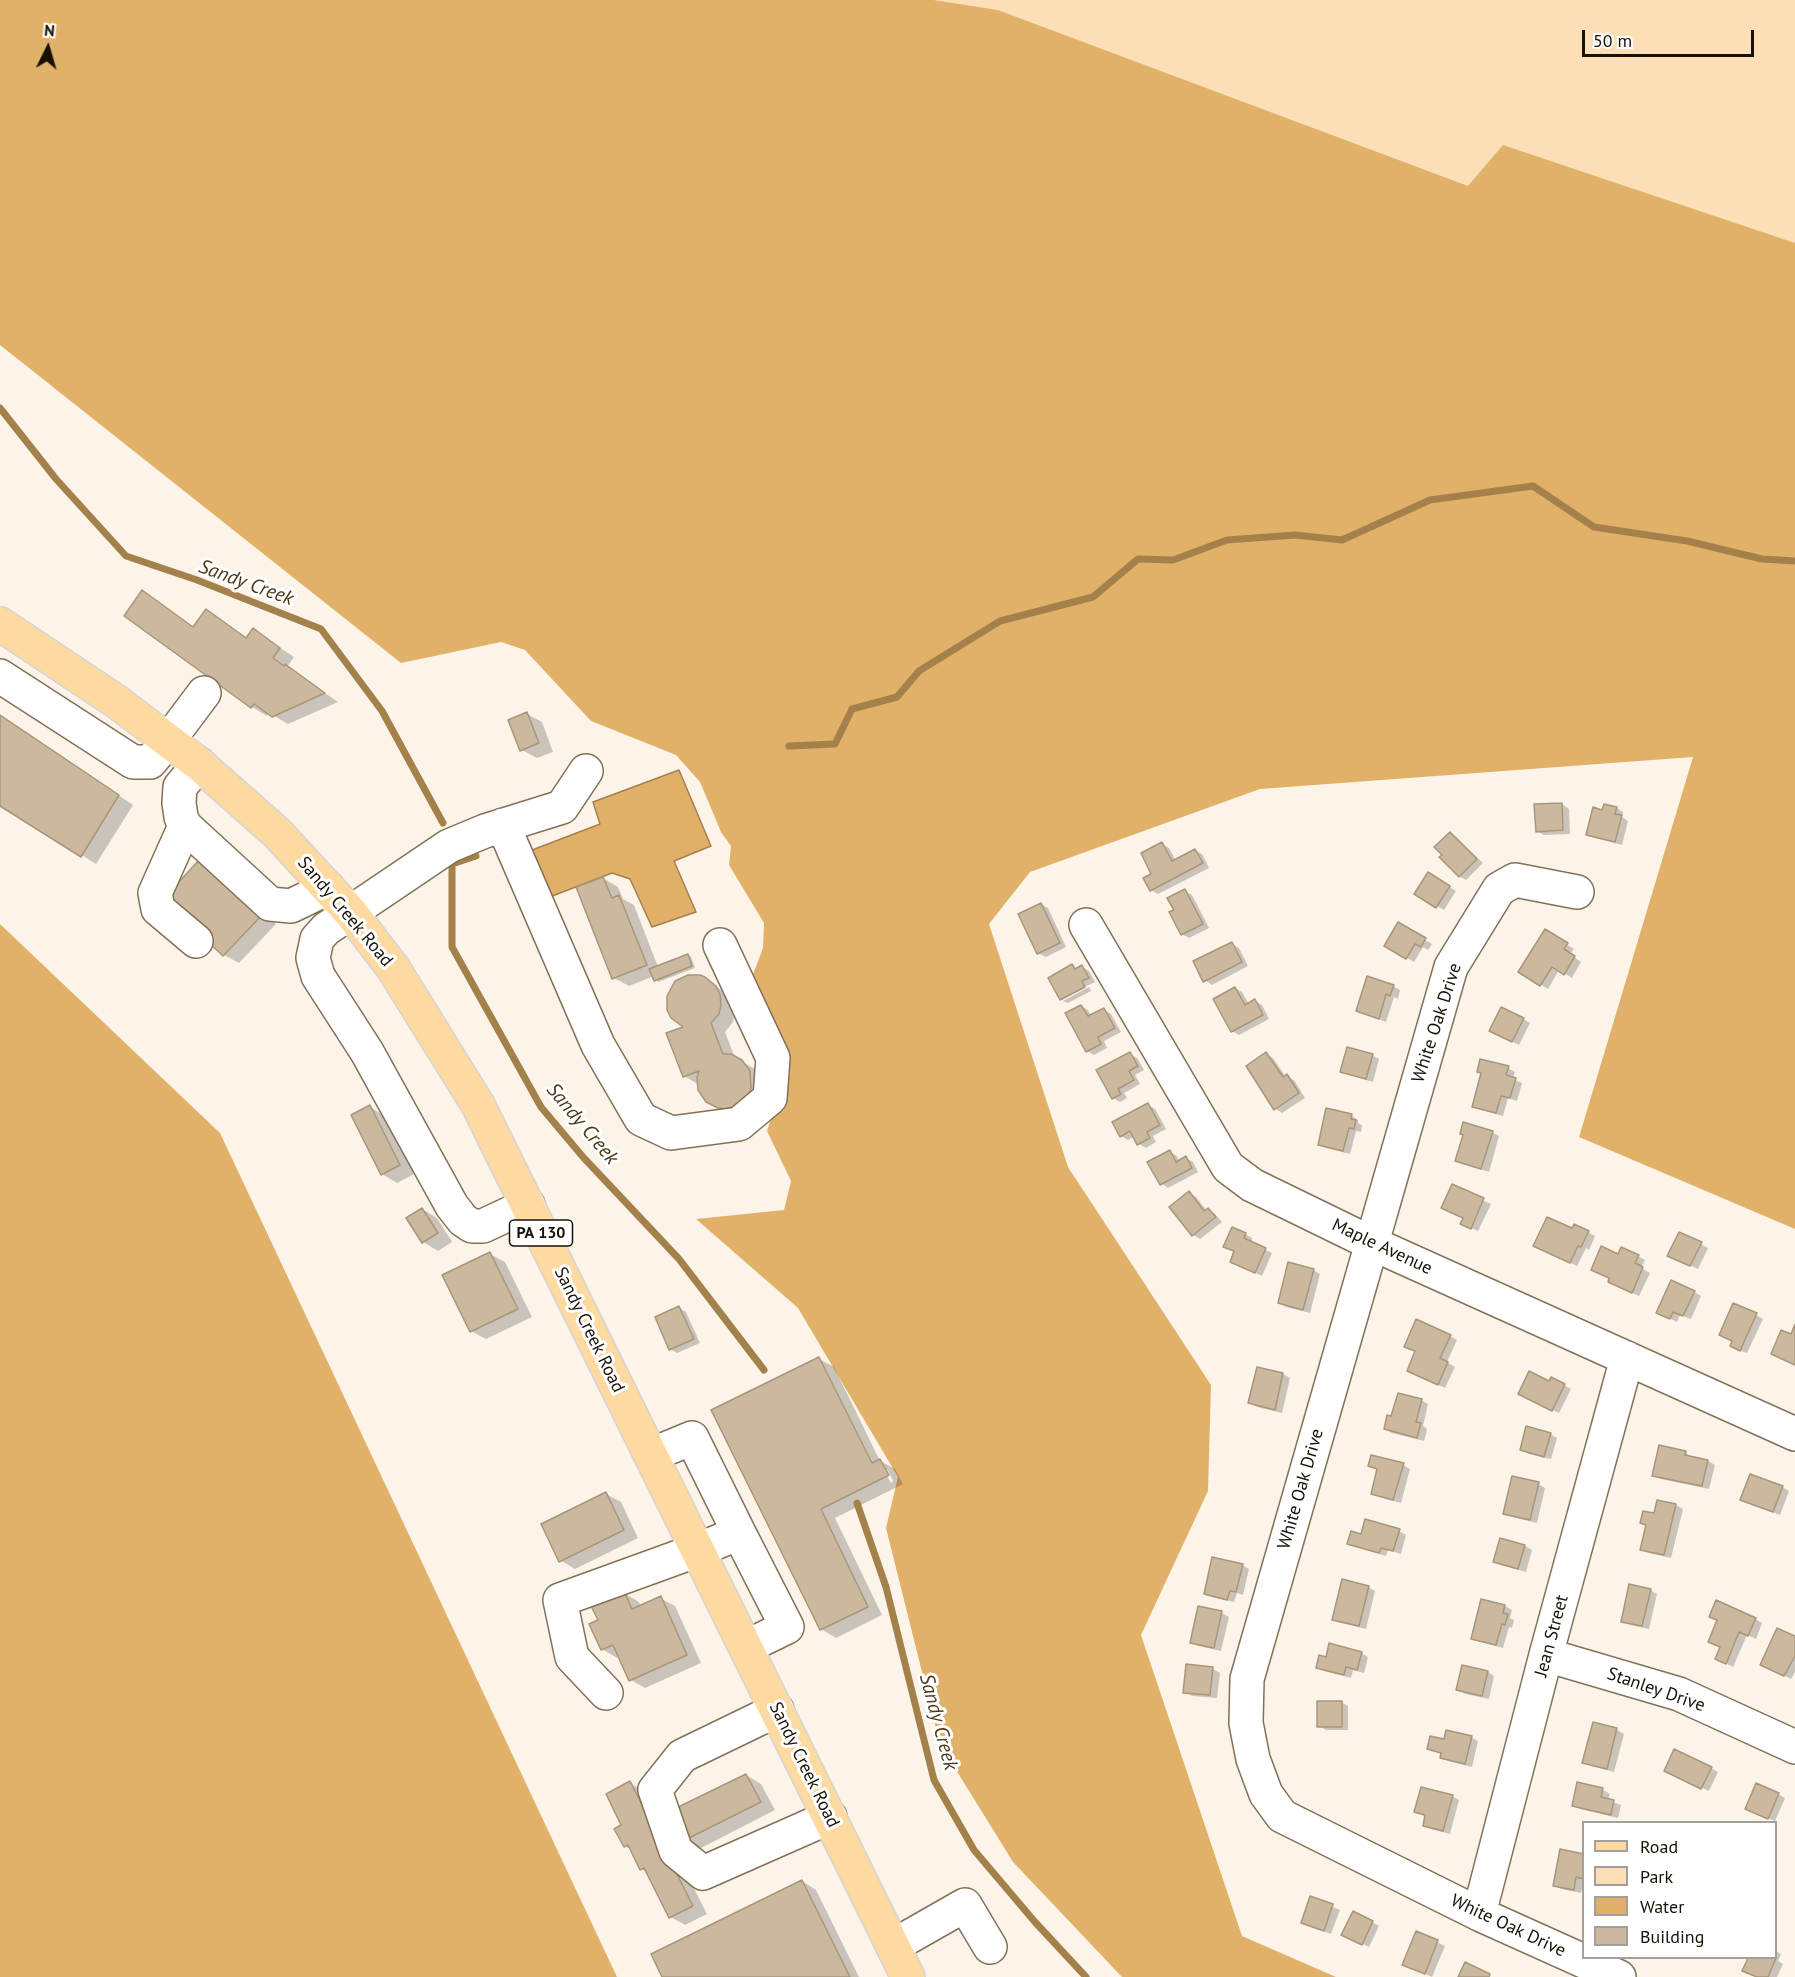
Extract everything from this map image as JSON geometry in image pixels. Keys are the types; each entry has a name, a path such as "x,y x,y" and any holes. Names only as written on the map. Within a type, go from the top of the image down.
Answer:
{"main road":[{"name":"Sandy Creek Road","path":"0,624 117,702 199,764 277,833 351,913 393,968 478,1105 908,1977"}],"street":[{"path":"0,676 133,762 150,762 204,693"},
{"path":"199,764 180,787 179,803 185,826 270,904 291,906 328,888"},
{"path":"528,1205 483,1226 472,1226 463,1220 452,1206 367,1052 318,976 313,958 317,939 326,928 449,846 485,831 562,807 586,771"},
{"path":"503,825 598,1046 641,1119 671,1133 739,1124 770,1098 773,1058 720,945"},
{"path":"185,826 155,892 158,909 196,941"},
{"name":"White Oak Drive","path":"1577,892 1515,880 1499,889 1451,968 1247,1679 1246,1723 1253,1759 1266,1794 1282,1816 1479,1914 1619,1977"},
{"name":"Maple Avenue","path":"1086,925 1228,1167 1252,1185 1371,1244 1795,1434"},
{"name":"Jean Street","path":"1479,1914 1546,1655 1627,1358"},
{"path":"651,1455 692,1438 787,1627 746,1647"},
{"path":"606,1693 572,1657 560,1600 739,1533"},
{"name":"Stanley Drive","path":"1546,1655 1679,1694 1795,1747"},
{"path":"777,1710 682,1756 655,1790 676,1851 703,1873 830,1817"},
{"path":"893,1946 965,1905 990,1947"}],"green space":[{"path":"934,0 1795,0 1795,243 1748,229 1468,187 998,10"}],"shaded area":[{"path":"0,0 934,0 998,10 1468,186 1503,145 1795,243 1795,1229 1579,1137 1693,757 1260,789 1030,872 989,924 1068,1167 1211,1385 1208,1491 1141,1635 1242,1936 1336,1977 1122,1977 1013,1862 940,1744 886,1528 898,1477 798,1308 696,1219 784,1210 791,1181 767,1131 779,1094 752,977 763,948 764,923 729,865 731,846 721,832 700,782 676,755 591,721 525,650 501,642 401,663 0,345"},
{"path":"0,924 220,1133 617,1977 0,1977"}],"water":[{"path":"679,770 711,846 674,861 696,912 652,927 630,879 612,873 547,898 527,852 600,824 593,802"}],"building":[{"path":"142,590 193,627 206,609 246,638 253,628 280,648 273,658 325,693 272,717 254,704 251,708 124,616"},
{"path":"527,712 539,743 520,751 508,720"},
{"path":"0,715 119,795 81,857 0,806"},
{"path":"1562,803 1563,830 1536,832 1534,804"},
{"path":"1604,804 1617,807 1615,814 1622,815 1615,842 1586,835 1593,807 1602,810"},
{"path":"1450,832 1477,859 1459,877 1439,857 1442,855 1434,847"},
{"path":"1162,842 1172,861 1195,849 1203,863 1150,891 1143,878 1151,874 1141,853"},
{"path":"201,858 262,915 223,956 163,899"},
{"path":"1428,872 1450,886 1436,908 1414,894"},
{"path":"603,877 612,898 619,895 647,965 612,979 576,887"},
{"path":"1185,889 1203,924 1181,935 1169,912 1174,910 1167,898"},
{"path":"1041,903 1060,943 1037,954 1018,914"},
{"path":"1398,922 1426,938 1421,947 1415,944 1406,959 1384,946"},
{"path":"1545,929 1568,943 1564,949 1575,956 1564,975 1552,967 1540,986 1518,972"},
{"path":"1232,942 1242,962 1203,982 1193,961"},
{"path":"688,954 692,966 654,981 649,969"},
{"path":"1072,964 1075,969 1082,965 1089,978 1082,981 1085,987 1060,1000 1048,978"},
{"path":"688,975 700,975 716,986 720,994 721,1005 719,1014 711,1023 723,1054 731,1054 742,1060 750,1071 751,1088 748,1096 737,1106 726,1109 718,1108 706,1102 698,1090 699,1071 683,1077 666,1033 683,1027 671,1018 667,1010 667,996 675,981"},
{"path":"1367,976 1394,985 1390,996 1386,994 1379,1019 1356,1011"},
{"path":"1235,987 1245,1005 1255,999 1263,1015 1231,1032 1213,999"},
{"path":"1081,1005 1088,1016 1104,1008 1115,1028 1098,1037 1101,1044 1086,1052 1065,1013"},
{"path":"1501,1007 1524,1018 1512,1042 1489,1031"},
{"path":"1347,1047 1373,1054 1366,1079 1340,1072"},
{"path":"1130,1052 1138,1066 1129,1071 1134,1080 1118,1089 1121,1094 1112,1099 1096,1070"},
{"path":"1266,1052 1283,1077 1287,1074 1299,1093 1274,1110 1246,1066"},
{"path":"1480,1059 1509,1066 1506,1075 1516,1078 1510,1098 1501,1096 1496,1113 1472,1107 1481,1073 1477,1072"},
{"path":"1148,1103 1160,1125 1147,1132 1150,1138 1137,1145 1130,1131 1120,1137 1112,1122"},
{"path":"370,1105 400,1165 381,1175 351,1115"},
{"path":"1326,1108 1352,1114 1351,1119 1356,1120 1354,1129 1349,1128 1343,1151 1318,1145"},
{"path":"1463,1122 1493,1131 1481,1169 1455,1161 1463,1135 1460,1134"},
{"path":"1170,1150 1176,1162 1186,1156 1192,1168 1160,1185 1147,1162"},
{"path":"1452,1184 1484,1198 1471,1229 1460,1224 1463,1218 1441,1208"},
{"path":"1189,1191 1204,1211 1208,1208 1216,1217 1192,1236 1169,1207"},
{"path":"422,1208 438,1233 422,1243 406,1218"},
{"path":"1547,1217 1572,1228 1574,1224 1589,1231 1581,1247 1578,1246 1570,1263 1533,1246"},
{"path":"1232,1227 1246,1233 1244,1238 1266,1248 1255,1273 1230,1262 1234,1251 1223,1247"},
{"path":"1679,1232 1702,1242 1690,1266 1667,1256"},
{"path":"1601,1246 1618,1254 1621,1247 1639,1255 1635,1263 1643,1267 1632,1293 1608,1282 1609,1278 1591,1270"},
{"path":"490,1252 518,1309 470,1332 442,1275"},
{"path":"1288,1262 1314,1269 1303,1310 1278,1303"},
{"path":"1671,1280 1695,1291 1683,1316 1673,1312 1670,1319 1656,1313"},
{"path":"1733,1303 1757,1313 1740,1351 1730,1346 1732,1341 1719,1335"},
{"path":"679,1306 694,1339 669,1350 655,1317"},
{"path":"1416,1319 1451,1335 1440,1358 1448,1362 1438,1385 1407,1371 1415,1351 1404,1347"},
{"path":"1795,1324 1795,1365 1771,1354 1781,1330 1791,1334"},
{"path":"819,1357 872,1463 880,1459 889,1475 821,1509 868,1607 820,1630 711,1410"},
{"path":"1257,1367 1283,1373 1275,1410 1248,1403"},
{"path":"1529,1371 1549,1381 1551,1377 1565,1384 1552,1411 1518,1394"},
{"path":"1398,1393 1422,1399 1416,1422 1421,1423 1417,1438 1384,1429 1387,1415 1391,1416"},
{"path":"1526,1426 1551,1433 1544,1457 1520,1450"},
{"path":"1659,1445 1686,1451 1685,1455 1708,1460 1702,1486 1652,1476"},
{"path":"1371,1455 1404,1463 1393,1500 1371,1494 1377,1469 1368,1466"},
{"path":"1750,1474 1783,1486 1773,1512 1740,1500"},
{"path":"1512,1476 1539,1482 1530,1520 1503,1514"},
{"path":"606,1492 624,1530 559,1562 541,1524"},
{"path":"1657,1500 1676,1504 1664,1555 1640,1550 1646,1525 1640,1523 1643,1511 1654,1513"},
{"path":"1365,1519 1400,1529 1393,1551 1381,1548 1379,1553 1347,1544 1351,1531 1361,1534"},
{"path":"1500,1538 1525,1545 1518,1569 1493,1562"},
{"path":"1212,1557 1243,1564 1236,1592 1230,1591 1227,1600 1204,1594"},
{"path":"1342,1579 1369,1586 1359,1626 1332,1620"},
{"path":"1629,1584 1651,1589 1642,1626 1621,1622"},
{"path":"624,1591 632,1609 661,1596 687,1655 629,1681 613,1645 601,1650 589,1624 598,1620 591,1606"},
{"path":"1481,1599 1505,1605 1503,1613 1508,1614 1505,1625 1502,1624 1496,1645 1471,1639"},
{"path":"1716,1600 1756,1618 1748,1636 1739,1632 1726,1664 1715,1659 1720,1647 1708,1642 1717,1620 1709,1617"},
{"path":"1198,1606 1222,1611 1214,1648 1190,1643"},
{"path":"1777,1628 1795,1636 1795,1656 1784,1676 1760,1665"},
{"path":"1329,1643 1362,1652 1357,1670 1346,1667 1344,1675 1316,1668 1319,1655 1326,1657"},
{"path":"1186,1664 1213,1667 1210,1695 1183,1693"},
{"path":"1462,1665 1488,1671 1482,1696 1456,1690"},
{"path":"1317,1701 1342,1701 1342,1727 1317,1727"},
{"path":"1593,1722 1617,1728 1607,1769 1582,1763"},
{"path":"1446,1730 1472,1736 1465,1764 1440,1758 1441,1753 1427,1749 1430,1736 1444,1739"},
{"path":"1674,1749 1712,1767 1701,1789 1664,1771"},
{"path":"746,1774 761,1802 683,1841 668,1812"},
{"path":"630,1781 693,1906 669,1918 644,1868 640,1870 628,1845 624,1847 614,1829 621,1825 606,1794"},
{"path":"1577,1782 1603,1788 1601,1797 1614,1800 1611,1815 1572,1806"},
{"path":"1756,1783 1779,1793 1768,1819 1745,1809"},
{"path":"1421,1787 1453,1795 1443,1831 1423,1826 1425,1815 1414,1812"},
{"path":"1560,1849 1582,1854 1582,1878 1576,1877 1574,1890 1553,1886"},
{"path":"802,1880 850,1977 662,1977 651,1954"},
{"path":"1310,1896 1333,1904 1324,1931 1301,1923"},
{"path":"1353,1911 1373,1921 1362,1945 1341,1935"},
{"path":"1416,1931 1438,1940 1425,1974 1402,1965"},
{"path":"1748,1959 1776,1959 1768,1977 1757,1977 1742,1971"},
{"path":"1465,1962 1490,1974 1489,1977 1458,1977"}],"waterway":[{"name":"Sandy Creek","path":"0,408 56,479 126,556 197,580 321,629 382,711 443,823"},
{"path":"789,746 835,744 852,709 897,697 919,671 1000,621 1093,597 1138,559 1173,560 1227,540 1295,535 1342,540 1430,500 1533,486 1594,527 1687,541 1762,559 1795,561"},
{"name":"Sandy Creek","path":"476,856 452,864 452,947 541,1107 583,1157 679,1259 764,1370"},
{"name":"Sandy Creek","path":"857,1503 886,1587 934,1780 974,1850 1035,1922 1086,1977"}]}
